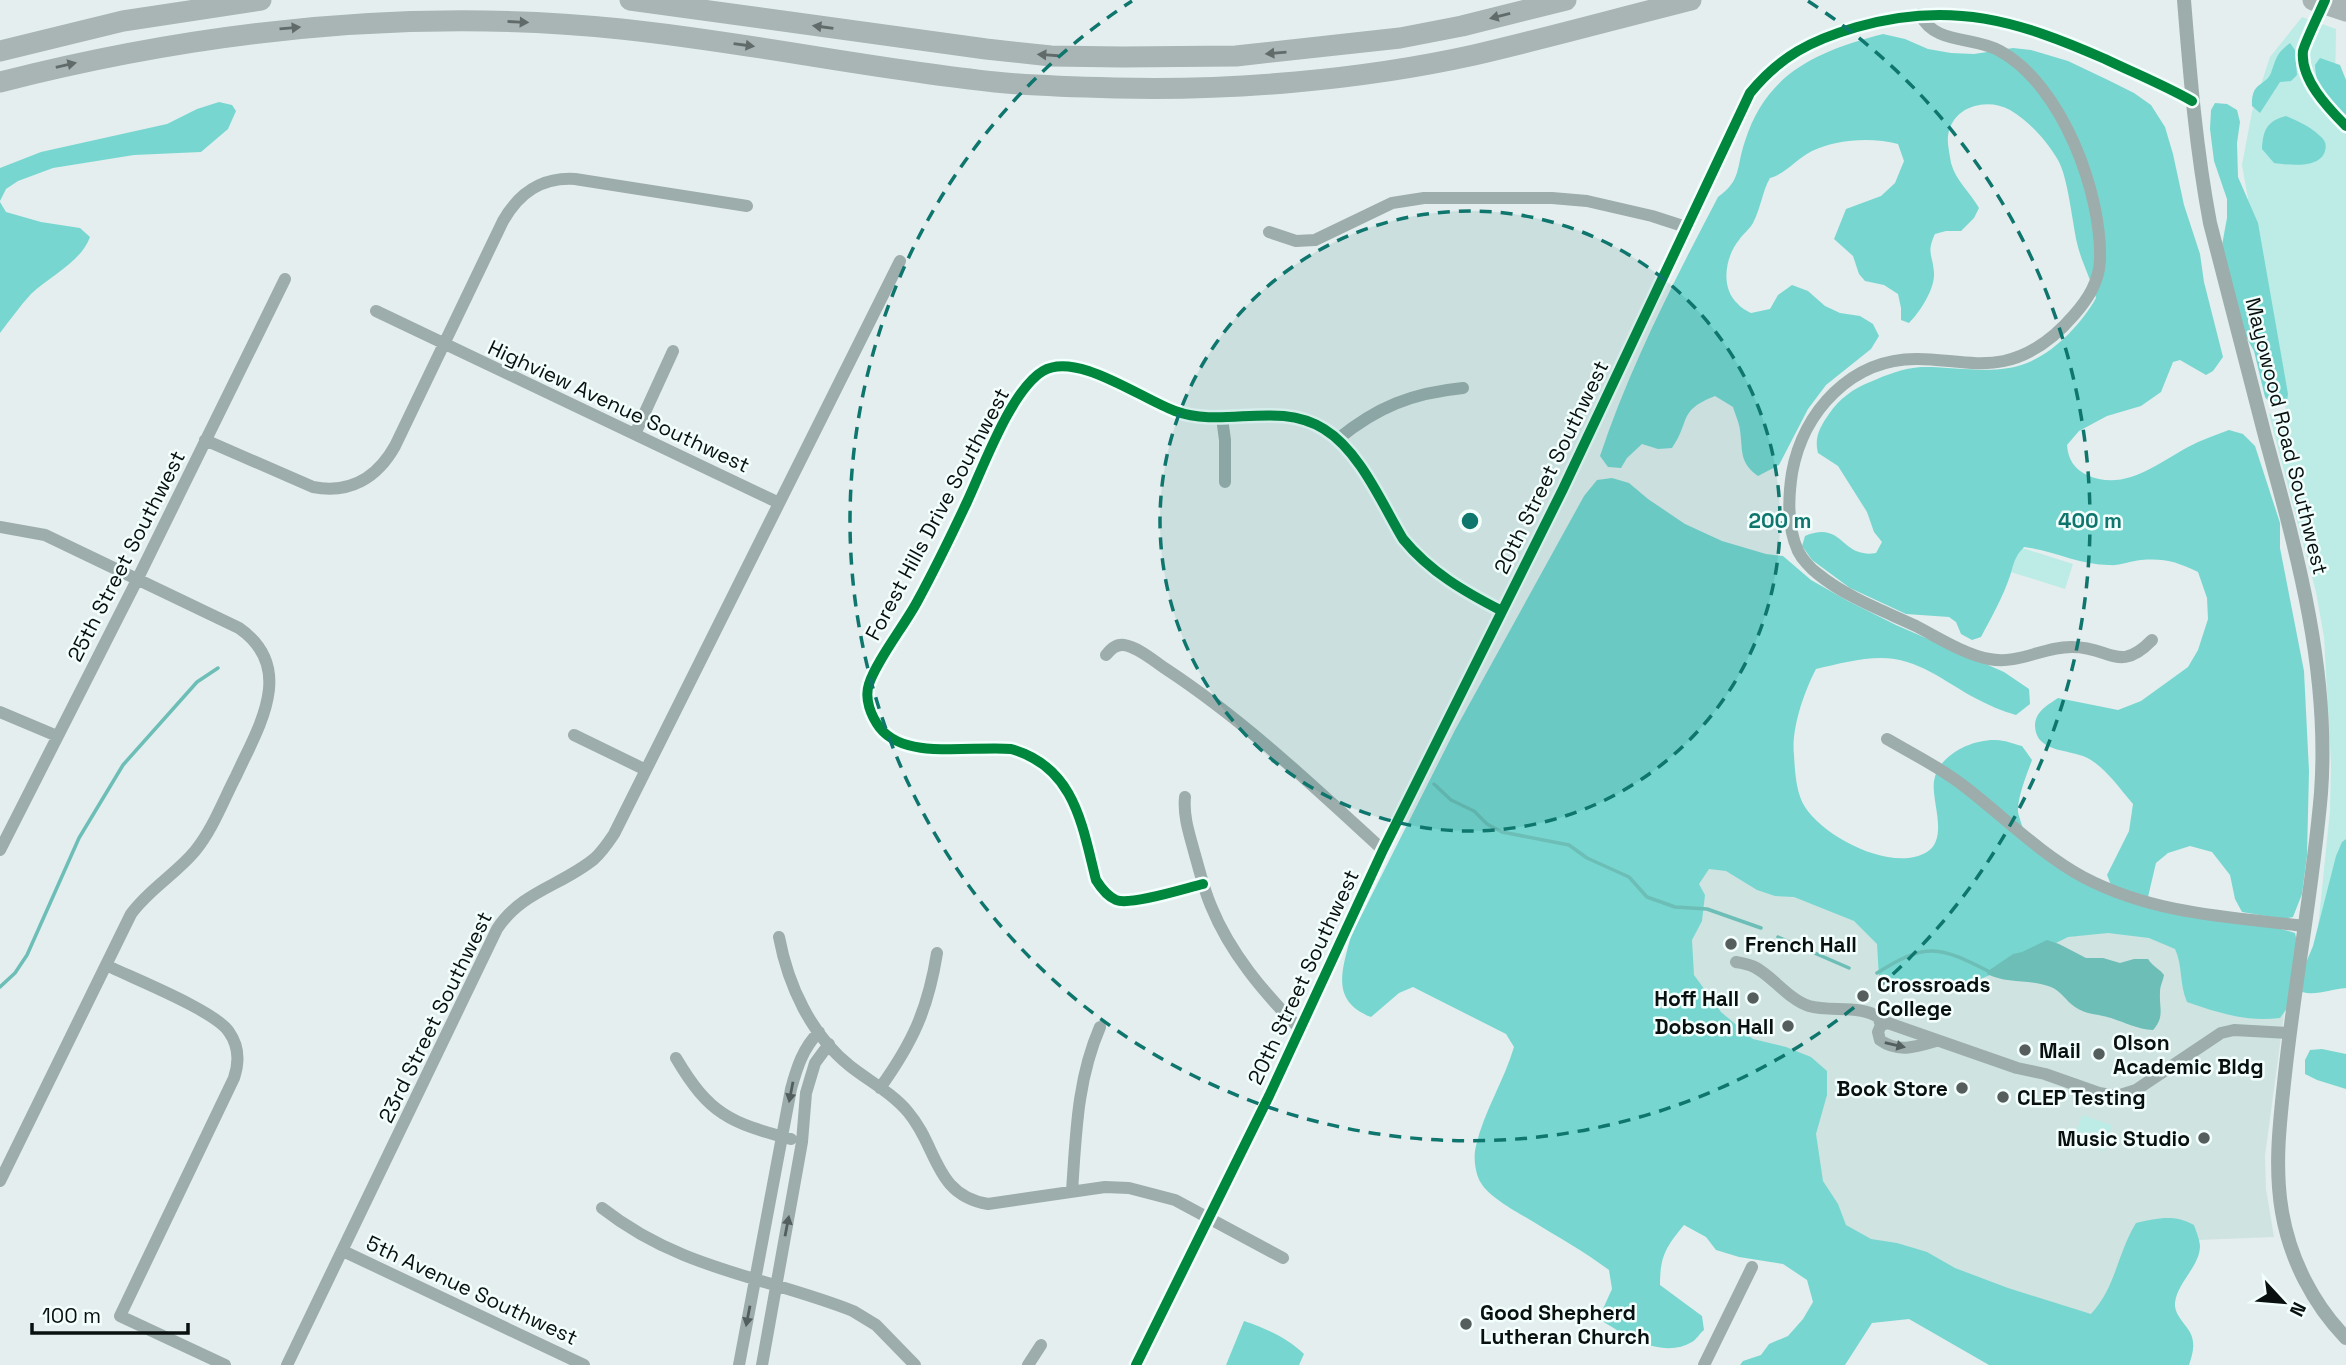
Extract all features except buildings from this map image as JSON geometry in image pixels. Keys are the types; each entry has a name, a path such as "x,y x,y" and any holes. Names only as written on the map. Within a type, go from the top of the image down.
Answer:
{"highway":[{"path":"0,51 123,21 261,0"},
{"path":"630,0 986,49 1051,56 1122,57 1236,56 1400,38 1462,26 1566,0"},
{"path":"0,82 71,64 172,44 283,29 393,21 511,22 615,28 690,36 996,82 1120,88 1197,88 1334,77 1412,66 1473,55 1691,0"},
{"path":"2313,0 2346,11"}],"street":[{"name":"Mayowood Road Southwest","path":"2184,0 2200,170 2210,223 2295,545 2313,629 2322,729 2321,784 2290,1033 2277,1167 2282,1215 2297,1264 2326,1316 2346,1338"},
{"name":"20th Street Southwest","path":"1136,1365 1209,1220 1383,850 1563,489 1750,93 1767,73 1810,43 1868,24 1920,14 1984,18 2039,32 2165,86 2192,101"},
{"path":"1920,14 1924,23 1935,32 2001,51 2021,66 2055,106 2090,188 2098,234 2098,275 2087,299 2057,333 2018,357 1984,363 1894,360 1869,368 1847,381 1828,398 1811,421 1793,471 1789,510 1791,529 1799,554 1817,574 1840,589 1963,650 1987,659 2007,661 2078,646 2115,657 2131,657 2152,640"},
{"path":"205,440 313,487 330,489 357,484 379,470 391,453 510,208 523,194 538,185 555,179 575,179 747,206"},
{"path":"1269,232 1296,241 1315,240 1392,203 1424,198 1552,198 1587,201 1686,227"},
{"name":"23rd Street Southwest","path":"287,1365 501,923 523,901 596,858 614,834 900,261"},
{"name":"25th Street Southwest","path":"0,850 285,279"},
{"name":"Highview Avenue Southwest","path":"376,311 779,503"},
{"path":"635,435 673,351"},
{"name":"Forest Hills Drive Southwest","path":"1203,884 1134,900 1118,901 1112,898 1097,880 1074,800 1065,784 1051,770 1027,754 1012,750 914,747 898,743 879,727 870,712 867,693 872,677 920,597 1018,396 1035,376 1052,366 1073,365 1189,415 1222,418 1284,414 1306,419 1338,439 1359,464 1413,552 1455,585 1502,611"},
{"path":"1338,439 1376,411 1396,402 1438,390 1462,388"},
{"path":"1222,418 1225,482"},
{"path":"0,527 45,535 246,633 267,664 270,691 265,714 207,834 192,855 135,908 0,1181"},
{"path":"1106,654 1112,647 1129,647 1206,696 1259,738 1383,850"},
{"path":"0,712 57,736"},
{"path":"574,735 646,770"},
{"path":"1887,740 1926,760 1966,788 2057,861 2114,892 2174,910 2305,926"},
{"path":"1185,797 1184,810 1188,830 1210,905 1231,946 1275,1003 1299,1028"},
{"path":"779,937 790,982 819,1032 847,1063 908,1112 923,1133 947,1182 967,1198 981,1203 997,1204 1105,1187 1140,1190 1175,1200 1283,1258"},
{"path":"880,1088 900,1060 917,1027 931,989 937,953"},
{"path":"1736,962 1754,966 1794,999 1807,1006 1830,1010 1864,1010 1878,1017 1881,1025 1878,1032 1880,1040 1887,1045 1914,1048 1936,1041"},
{"path":"106,965 216,1019 231,1034 237,1056 234,1079 120,1316 225,1365"},
{"path":"1881,1025 1888,1023 2099,1093 2117,1096 2136,1090 2221,1033 2234,1030 2290,1033"},
{"path":"1072,1191 1079,1094 1090,1049 1100,1027"},
{"path":"738,1365 797,1068 809,1042 819,1032"},
{"path":"762,1365 802,1142 806,1093 815,1063 828,1044"},
{"path":"676,1058 700,1095 722,1114 751,1129 802,1142"},
{"path":"602,1208 634,1231 668,1250 715,1268 860,1314 876,1325 915,1365"},
{"name":"5th Avenue Southwest","path":"343,1251 584,1365"},
{"path":"1704,1365 1752,1267"},
{"path":"1028,1365 1041,1345"}],"shaded area":[{"path":"2302,17 2336,29 2335,86 2346,108 2346,941 2318,928 2330,811 2331,763 2324,637 2316,592 2269,414 2286,411 2242,165 2252,112 2270,57"},
{"path":"1883,34 1905,39 1928,49 1951,53 1974,54 2013,48 2031,50 2068,61 2134,93 2151,105 2165,127 2184,205 2200,254 2204,282 2223,357 2213,371 2206,375 2180,360 2173,362 2161,392 2141,406 2107,416 2079,431 2067,445 2070,459 2082,473 2114,480 2140,474 2193,444 2229,430 2243,434 2255,446 2280,523 2280,548 2304,671 2309,771 2307,856 2302,894 2293,917 2284,919 2242,912 2235,899 2230,875 2212,852 2190,846 2168,853 2156,863 2148,897 2111,885 2107,875 2129,831 2133,804 2097,764 2084,756 2049,746 2037,735 2037,716 2058,698 2118,710 2141,701 2188,667 2198,650 2208,619 2207,598 2198,572 2164,560 2141,560 2117,565 2098,564 2024,547 2016,557 2004,592 1981,637 1972,640 1961,634 1956,622 1949,617 1906,614 1850,588 1812,560 1802,546 1805,536 1818,532 1835,536 1855,551 1864,553 1876,553 1882,542 1838,466 1818,453 1817,437 1821,428 1842,399 1864,384 1908,369 1934,367 1988,370 2027,363 2048,352 2067,336 2096,298 2079,250 2067,188 2058,160 2031,126 2010,110 1991,104 1972,107 1956,117 1951,126 1948,139 1951,163 1979,208 1974,218 1961,231 1935,234 1930,250 1934,273 1932,286 1922,307 1909,323 1901,320 1898,294 1884,285 1865,281 1859,274 1853,256 1834,239 1846,209 1881,196 1895,183 1904,161 1898,144 1866,140 1832,144 1812,151 1770,178 1753,223 1730,255 1726,272 1732,297 1751,313 1770,309 1778,295 1792,285 1808,291 1825,306 1840,313 1860,316 1873,324 1879,336 1871,349 1826,385 1808,409 1779,465 1758,476 1752,471 1743,456 1733,407 1715,396 1703,401 1690,412 1672,448 1658,449 1642,444 1621,468 1608,467 1600,456 1625,389 1654,324 1718,197 1735,179 1745,141 1767,98 1781,81 1817,57"},
{"path":"2290,43 2295,50 2297,75 2291,81 2280,82 2260,113 2252,106 2254,92 2271,73 2278,56"},
{"path":"2320,58 2340,65 2346,80 2346,118 2329,100 2318,82 2315,65"},
{"path":"219,102 232,105 236,111 228,129 201,152 134,155 53,168 18,181 6,189 0,201 0,168 41,152 167,124 197,109"},
{"path":"2215,103 2227,104 2237,110 2240,122 2237,143 2238,177 2258,223 2288,394 2287,401 2281,406 2272,406 2265,397 2254,351 2244,333 2222,245 2227,199 2214,161 2210,129 2211,110"},
{"path":"2286,116 2308,127 2323,139 2325,151 2317,161 2303,164 2274,163 2262,149 2267,127"},
{"path":"0,202 6,212 41,222 80,228 90,237 80,254 31,294 0,333"},
{"path":"1612,478 1629,483 1685,524 1722,541 1766,554 1783,556 1811,580 1848,601 2004,672 2029,689 2030,704 2016,715 1980,701 1919,666 1894,659 1865,659 1816,669 1796,722 1794,762 1802,801 1827,830 1860,849 1878,855 1896,858 1927,852 1937,838 1934,781 1942,763 1957,750 1977,742 2006,741 2022,746 2032,760 2018,812 2030,845 2044,858 2109,895 2136,904 2164,912 2278,928 2295,933 2297,942 2288,1007 2280,1018 2256,1019 2222,1013 2187,1002 2175,949 2149,938 2108,933 2068,937 1966,985 1934,981 1888,984 1879,977 1877,944 1854,921 1794,897 1775,896 1757,890 1726,871 1709,869 1699,884 1705,895 1702,921 1692,940 1694,975 1721,1012 1753,1039 1786,1047 1811,1057 1827,1071 1827,1095 1816,1134 1823,1181 1838,1204 1846,1225 1871,1239 1927,1252 1955,1268 2091,1314 2106,1293 2136,1223 2166,1218 2180,1219 2194,1225 2200,1247 2175,1303 2177,1313 2193,1341 2189,1365 1989,1365 1909,1319 1872,1323 1845,1365 1740,1365 1743,1361 1761,1355 1769,1344 1788,1336 1803,1319 1813,1302 1807,1280 1783,1264 1739,1257 1716,1250 1706,1237 1684,1225 1665,1252 1660,1285 1702,1316 1704,1330 1694,1341 1681,1347 1646,1344 1604,1322 1602,1311 1612,1289 1609,1270 1504,1204 1485,1189 1479,1179 1475,1165 1476,1146 1514,1047 1506,1034 1413,987 1399,993 1371,1017 1349,1002 1342,983 1351,936 1455,730 1584,496 1597,480"},
{"path":"2019,547 2073,564 2065,589 2011,572"},
{"name":"Crossroads College","path":"1481,697 1924,914 2085,889 2144,912 2295,933 2265,1156 2266,1189 2274,1237 2198,1240 2136,1365 2015,1365 1529,1038"},
{"path":"2346,839 2346,988 2318,993 2302,992 2305,965 2313,946 2336,856"},
{"path":"2047,940 2086,958 2103,958 2120,963 2148,959 2164,975 2160,990 2160,1016 2153,1030 2084,1012 2051,987 1987,974 2013,954"},
{"path":"2322,1049 2346,1054 2346,1089 2305,1074 2305,1060 2310,1050"},
{"path":"2082,1115 2112,1125 2104,1151 2073,1142"},
{"path":"1244,1321 1276,1334 1297,1348 1304,1354 1299,1365 1226,1365"}],"waterway":[{"path":"0,987 15,973 27,955 79,838 123,765 197,682 218,668"},
{"path":"1434,784 1451,800 1474,811 1487,824 1502,832 1569,845 1587,858 1629,877 1647,897 1675,907 1707,909 1761,928"},
{"path":"1778,937 1849,968"},
{"path":"1877,973 1908,956 1932,951 1957,956 1988,971"}],"cycle path":[{"path":"2325,0 2304,47 2303,62 2317,92 2346,126"},
{"path":"1136,1365 1269,1096 1383,850 1563,489 1750,93 1785,59 1826,38 1891,19 1954,15 2014,25 2043,34 2105,59 2192,101"},
{"path":"1203,884 1133,901 1116,900 1096,880 1080,819 1062,784 1049,769 1011,749 941,749 906,745 880,728 869,707 867,696 873,675 930,577 1009,412 1031,381 1043,371 1057,366 1073,367 1090,371 1161,405 1194,416 1288,416 1324,429 1337,439 1359,464 1403,539 1413,551 1449,580 1502,611"}],"place":[{"name":"French Hall","path":"1731,944"},
{"name":"Crossroads College","path":"1863,996"},
{"name":"Hoff Hall","path":"1753,998"},
{"name":"Dobson Hall","path":"1788,1026"},
{"name":"Mail","path":"2025,1050"},
{"name":"Olson Academic Bldg","path":"2099,1054"},
{"name":"Book Store","path":"1962,1088"},
{"name":"CLEP Testing","path":"2003,1097"},
{"name":"Music Studio","path":"2204,1138"},
{"name":"Good Shepherd Lutheran Church","path":"1466,1324"}]}
